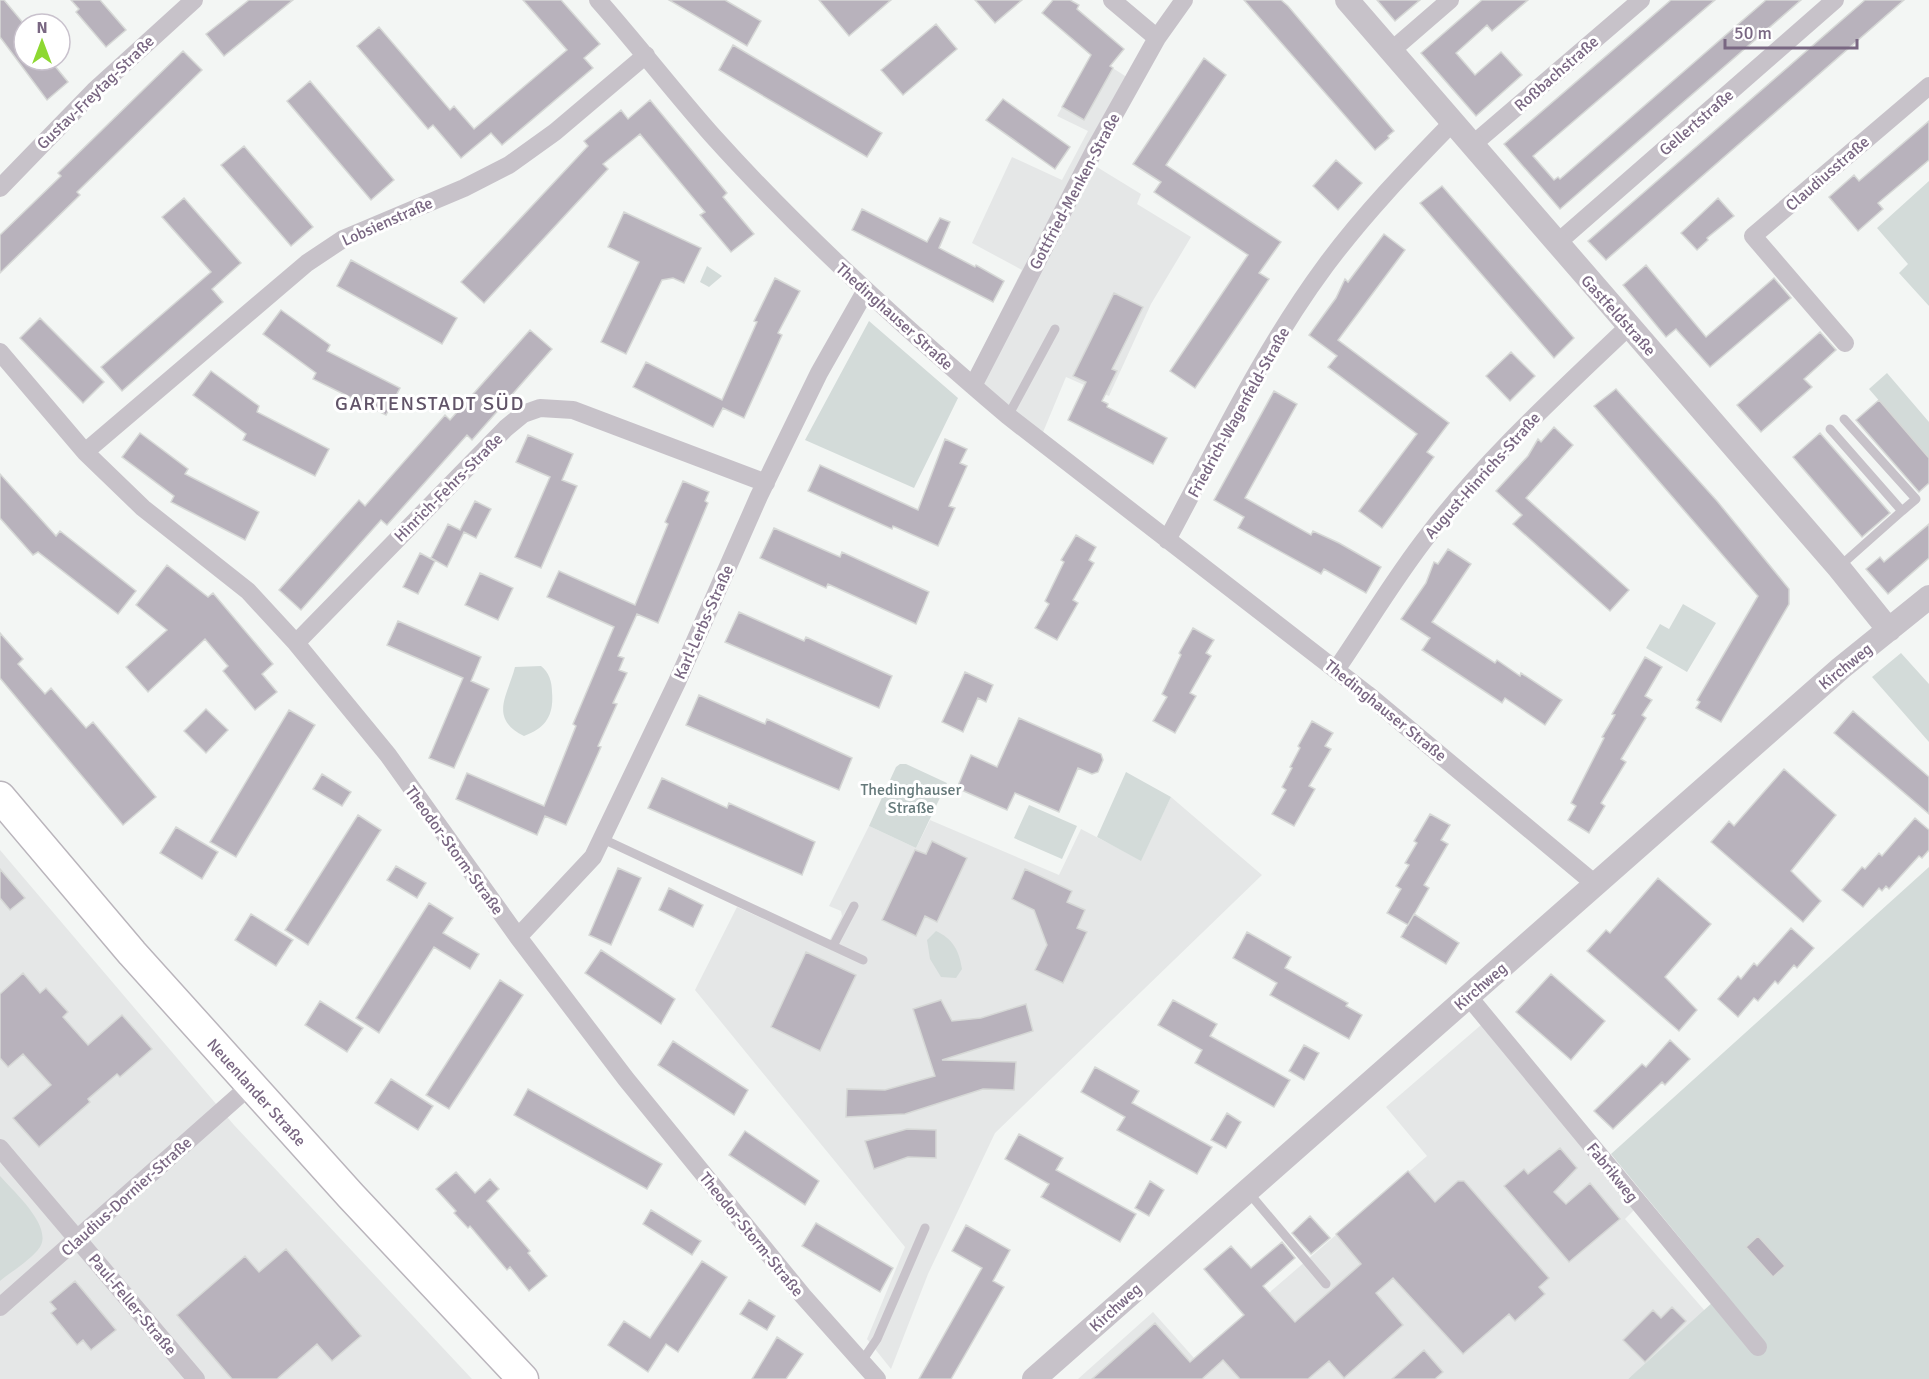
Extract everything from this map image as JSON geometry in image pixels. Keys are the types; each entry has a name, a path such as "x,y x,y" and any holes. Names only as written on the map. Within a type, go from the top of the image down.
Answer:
{"main road":[{"name":"Neuenlander Straße","path":"0,797 132,953 519,1378"}],"street":[{"name":"Gustav-Freytag-Straße","path":"0,188 94,91 194,0"},
{"name":"Thedinghauser Straße","path":"598,0 713,136 866,290 973,386 1008,416 1336,670 1595,884"},
{"name":"Gottfried-Menken-Straße","path":"973,386 1095,149 1157,38 1184,0"},
{"name":"Gastfeldstraße","path":"1347,0 1471,146 1839,568 1889,630"},
{"path":"1391,51 1450,0"},
{"name":"Roßbachstraße","path":"1471,146 1641,0"},
{"name":"Gellertstraße","path":"1556,244 1835,0"},
{"path":"1116,1 1157,38"},
{"name":"Lobsienstraße","path":"85,452 307,263 343,239 464,188 508,165 555,132 646,55"},
{"name":"Claudiusstraße","path":"1845,343 1754,236 1929,86"},
{"name":"Friedrich-Wagenfeld-Straße","path":"1167,540 1264,359 1326,266 1384,193 1452,122"},
{"name":"Karl-Lerbs-Straße","path":"518,937 593,857 603,839 766,483 819,373 866,290"},
{"name":"August-Hinrichs-Straße","path":"1336,670 1428,535 1454,502 1541,409 1628,327"},
{"name":"Theodor-Storm-Straße","path":"0,352 85,452 143,508 248,591 296,643 388,756 518,937 626,1079 803,1296 877,1379"},
{"name":"Hinrich-Fehrs-Straße","path":"296,643 488,445 523,414 540,408 558,407 573,410 766,483"},
{"name":"Kirchweg","path":"1034,1379 1841,668 1929,597"},
{"name":"Fabrikweg","path":"1468,996 1758,1347"},
{"name":"Claudius-Dornier-Straße","path":"0,1307 251,1085"},
{"name":"Paul-Feller-Straße","path":"0,1148 196,1379"}],"lane":[{"path":"1008,416 1055,329"},
{"path":"1839,568 1916,499 1844,419"},
{"path":"1830,429 1902,511"},
{"path":"603,839 863,960"},
{"path":"833,946 854,906"},
{"path":"1248,1191 1326,1284"},
{"path":"862,1361 877,1339 914,1258 925,1228"}],"shaded area":[{"path":"1090,58 1108,65 1136,83 1092,164 1141,194 1137,204 1191,237 1151,304 1109,396 1066,377 1041,437 969,376 1022,270 972,243 1012,157 1062,180 1088,131 1057,116"},
{"path":"1171,797 1262,875 995,1133 928,1274 891,1369 867,1339 905,1247 695,990 737,907 826,947 842,916 841,911 829,906 869,826 916,848 930,820 1059,875 1081,829 1141,860"},
{"path":"0,850 234,1125 472,1379 0,1379"},
{"path":"1481,1025 1634,1210 1625,1219 1705,1311 1628,1379 1078,1379 1153,1312 1194,1358 1427,1156 1386,1107"}],"green space":[{"path":"1929,181 1929,306 1899,273 1908,264 1877,228"},
{"path":"707,266 722,276 709,287 700,282"},
{"path":"869,321 958,398 914,488 805,440"},
{"path":"1887,373 1929,422 1929,458 1869,389"},
{"path":"1683,604 1716,623 1687,672 1646,648 1660,624 1669,629"},
{"path":"1901,653 1929,684 1929,742 1872,677"},
{"path":"541,666 551,681 552,707 543,725 524,736 506,722 503,714 505,696 515,667"},
{"name":"Thedinghauser Straße","path":"906,764 947,783 916,848 869,826 896,767"},
{"path":"1126,772 1171,797 1141,861 1097,837"},
{"path":"1029,805 1077,826 1062,859 1014,838"},
{"path":"1929,867 1929,1379 1628,1379 1724,1292 1611,1154"},
{"path":"936,931 947,938 957,951 962,969 956,978 941,977 930,959 927,940"},
{"path":"0,1176 30,1209 41,1229 43,1239 40,1247 32,1256 0,1281"}],"building":[{"path":"0,0 4,0 14,12 12,12 12,53 0,37"},
{"path":"71,0 100,0 126,30 106,47 76,12 79,9"},
{"path":"249,0 293,0 224,56 206,34"},
{"path":"523,0 561,0 600,44 584,58 593,68 502,145 491,133 461,158 433,125 428,129 357,46 379,27 450,110 454,106 474,129 567,50"},
{"path":"669,0 725,0 761,21 747,46"},
{"path":"819,0 891,0 849,36"},
{"path":"975,0 1022,0 995,23"},
{"path":"1053,0 1070,0 1079,5 1077,9 1124,49 1110,66 1113,68 1084,120 1062,107 1091,55 1042,13"},
{"path":"1244,0 1281,0 1288,6 1394,131 1388,136 1389,138 1375,150"},
{"path":"1377,0 1420,0 1395,21"},
{"path":"1482,0 1528,0 1492,31 1487,25 1456,53 1475,75 1501,52 1522,75 1476,116 1421,53"},
{"path":"1671,0 1715,0 1533,156 1554,180 1558,177 1560,179 1766,0 1801,0 1560,209 1504,144"},
{"path":"1865,0 1904,0 1606,260 1588,241"},
{"path":"936,24 957,49 903,95 881,70"},
{"path":"733,45 882,133 867,157 719,70"},
{"path":"183,51 202,70 77,192 80,195 0,273 0,235 61,176 58,173"},
{"path":"1204,58 1226,75 1166,165 1281,242 1259,273 1269,279 1195,388 1170,371 1248,255 1154,192 1161,182 1133,164"},
{"path":"26,72 60,72 68,82 47,100"},
{"path":"310,81 394,180 371,200 287,101"},
{"path":"1003,99 1070,147 1055,169 986,120"},
{"path":"650,100 727,193 723,197 754,234 731,252 700,215 705,212 640,134 603,164 608,169 484,303 461,282 588,146 584,141 621,110 628,119"},
{"path":"1929,121 1929,160 1878,203 1883,209 1858,231 1829,197 1854,175 1859,181"},
{"path":"244,146 313,227 291,246 221,165"},
{"path":"1336,160 1362,183 1338,210 1313,186"},
{"path":"1442,186 1574,338 1554,358 1420,203"},
{"path":"184,198 241,263 212,289 223,302 122,391 101,367 211,272 162,217"},
{"path":"1718,198 1734,216 1707,238 1708,240 1697,250 1681,233"},
{"path":"862,209 927,242 940,218 950,222 939,248 1004,281 993,302 852,230"},
{"path":"624,212 701,248 684,283 673,278 662,280 626,354 601,342 639,262 608,247"},
{"path":"1384,234 1405,250 1338,340 1449,423 1427,452 1434,457 1382,528 1359,511 1417,434 1328,367 1337,356 1309,335 1336,298 1345,279 1348,282"},
{"path":"351,260 457,318 442,344 337,286"},
{"path":"1646,265 1706,337 1774,278 1791,298 1710,367 1676,329 1666,337 1623,285"},
{"path":"775,278 800,291 778,333 782,335 744,418 723,408 713,427 633,387 646,362 722,400 757,322 754,321"},
{"path":"1114,293 1143,307 1112,369 1117,371 1102,401 1108,404 1107,407 1167,438 1153,464 1068,420 1086,382 1073,376"},
{"path":"281,310 330,345 327,351 400,388 386,415 313,379 316,373 263,334"},
{"path":"40,318 104,382 83,403 20,338"},
{"path":"530,330 552,349 472,440 467,435 387,525 381,520 301,610 279,590 359,500 365,506 445,415 450,420"},
{"path":"1820,332 1836,350 1804,379 1812,387 1761,432 1737,405"},
{"path":"1511,352 1535,376 1510,401 1486,376"},
{"path":"211,371 259,406 257,412 329,449 315,476 243,440 246,434 193,395"},
{"path":"1616,389 1717,501 1789,589 1789,604 1721,722 1696,708 1700,702 1697,700 1758,596 1594,406"},
{"path":"1274,391 1297,404 1245,498 1311,535 1313,531 1381,567 1366,593 1324,569 1321,574 1238,528 1244,517 1214,500"},
{"path":"1879,400 1929,458 1929,483 1919,492 1856,420"},
{"path":"1554,427 1573,445 1526,498 1629,590 1610,611 1513,524 1522,515 1496,491 1528,456 1538,439 1541,442"},
{"path":"140,433 188,469 185,474 259,512 245,540 171,502 174,496 122,457"},
{"path":"1820,433 1890,513 1862,537 1793,457"},
{"path":"528,435 573,454 562,480 577,486 541,568 515,557 550,477 516,462"},
{"path":"945,439 967,449 960,463 967,466 949,506 955,508 938,546 893,526 892,529 808,491 820,465 918,510"},
{"path":"0,474 56,536 60,531 136,591 118,614 38,552 33,555 0,518"},
{"path":"683,481 709,492 705,501 708,503 658,623 637,614 618,656 624,658 619,670 627,673 613,703 617,704 598,746 601,747 566,825 545,816 537,835 456,799 467,773 544,806 576,726 573,724 614,627 547,597 559,571 635,605 668,524 665,522"},
{"path":"475,501 491,509 476,538 464,532 447,567 431,558 448,524 460,530"},
{"path":"1929,524 1929,558 1888,594 1866,569 1880,557 1884,562"},
{"path":"774,528 840,557 842,552 929,592 916,624 828,584 826,588 760,558"},
{"path":"1076,535 1096,547 1089,560 1094,563 1073,600 1078,603 1057,640 1035,628 1049,604 1045,601 1064,562 1061,560"},
{"path":"1448,549 1471,564 1432,622 1495,663 1497,660 1520,676 1521,673 1562,700 1545,725 1505,698 1502,703 1422,650 1430,638 1401,619 1426,583 1434,562 1438,564"},
{"path":"420,553 435,561 418,594 403,587"},
{"path":"167,565 208,597 213,593 273,664 262,674 277,692 255,710 223,671 228,666 205,639 148,692 126,667 167,630 136,605"},
{"path":"480,573 513,588 498,620 465,605"},
{"path":"739,612 804,641 806,637 892,676 879,708 725,642"},
{"path":"398,621 481,657 471,681 489,689 454,768 429,758 463,678 387,645"},
{"path":"1193,628 1214,640 1206,653 1211,656 1190,693 1196,696 1175,733 1153,721 1167,697 1162,694 1181,655 1179,653"},
{"path":"0,633 23,659 18,664 45,694 51,688 86,728 93,722 156,797 123,825 0,678"},
{"path":"1645,657 1662,667 1645,696 1652,700 1642,715 1646,718 1621,759 1626,762 1601,803 1605,806 1589,833 1568,820 1576,806 1571,803 1615,715 1612,714"},
{"path":"965,672 993,685 986,702 978,698 963,732 942,722"},
{"path":"699,695 765,724 767,719 852,758 839,790 686,725"},
{"path":"206,709 228,730 206,753 184,731"},
{"path":"289,710 315,725 236,857 210,842"},
{"path":"1853,711 1929,777 1929,814 1834,733"},
{"path":"1019,718 1101,754 1103,760 1098,772 1092,774 1078,768 1059,812 1015,793 1007,810 957,788 971,755 997,767"},
{"path":"1312,721 1333,733 1325,746 1331,749 1309,786 1315,789 1294,826 1272,814 1286,790 1282,787 1300,748 1298,746"},
{"path":"1784,769 1836,815 1791,871 1821,901 1803,922 1711,842 1729,821 1734,826"},
{"path":"322,774 351,792 342,806 313,789"},
{"path":"662,778 727,808 729,803 815,842 802,875 648,808"},
{"path":"1430,814 1450,825 1441,840 1448,844 1424,885 1429,888 1408,925 1387,913 1401,889 1396,886 1409,865 1405,863 1417,843 1414,841"},
{"path":"358,815 381,830 308,945 285,930"},
{"path":"1915,818 1929,830 1929,850 1922,858 1919,856 1889,889 1886,886 1882,891 1879,888 1863,907 1842,890 1862,867 1865,869 1879,853 1882,856"},
{"path":"176,827 218,852 202,879 160,853"},
{"path":"932,841 967,858 937,922 925,916 916,936 882,920 915,850 926,854"},
{"path":"396,866 426,883 417,898 387,880"},
{"path":"618,868 641,878 611,945 589,935"},
{"path":"0,869 25,898 10,910 0,898"},
{"path":"1025,869 1072,891 1067,902 1085,910 1077,928 1087,932 1063,983 1035,970 1047,945 1034,910 1012,899"},
{"path":"1658,878 1711,924 1665,977 1697,1010 1679,1031 1587,951 1606,930 1610,933"},
{"path":"669,888 703,905 693,927 659,910"},
{"path":"429,903 453,918 443,933 479,954 470,969 434,947 379,1033 356,1018"},
{"path":"251,914 293,940 276,966 235,940"},
{"path":"1414,914 1459,943 1446,964 1401,937"},
{"path":"1791,928 1814,948 1797,968 1794,965 1778,984 1775,981 1758,1001 1754,998 1738,1017 1718,999 1738,976 1741,979 1754,963 1757,966"},
{"path":"1247,932 1291,957 1285,968 1348,1003 1346,1006 1362,1015 1349,1039 1270,995 1277,983 1233,958"},
{"path":"601,950 675,999 661,1024 585,973"},
{"path":"806,952 856,975 820,1051 771,1027"},
{"path":"23,973 40,993 46,988 68,1012 63,1017 88,1045 122,1015 152,1049 120,1077 117,1074 88,1099 90,1102 39,1147 13,1118 51,1085 23,1054 8,1067 0,1058 0,994"},
{"path":"1551,974 1605,1021 1571,1060 1516,1012"},
{"path":"500,980 523,995 449,1109 426,1095"},
{"path":"941,1000 952,1021 981,1018 1026,1004 1033,1031 942,1060 1016,1062 1014,1090 983,1089 905,1114 846,1117 847,1089 885,1090 935,1076 913,1009"},
{"path":"1173,1000 1217,1024 1210,1036 1290,1080 1274,1107 1195,1063 1202,1050 1158,1025"},
{"path":"320,1001 363,1028 347,1052 305,1025"},
{"path":"1670,1040 1690,1059 1665,1085 1662,1082 1613,1129 1594,1111 1642,1064 1646,1067"},
{"path":"673,1041 748,1090 734,1115 658,1065"},
{"path":"1304,1045 1319,1053 1304,1080 1289,1071"},
{"path":"1095,1067 1139,1091 1132,1103 1212,1147 1197,1174 1117,1130 1125,1117 1081,1092"},
{"path":"391,1079 433,1106 418,1130 375,1103"},
{"path":"528,1089 662,1164 647,1189 514,1115"},
{"path":"1227,1113 1241,1122 1226,1148 1211,1140"},
{"path":"907,1129 936,1130 936,1158 908,1157 874,1169 865,1141"},
{"path":"745,1131 819,1181 805,1205 729,1155"},
{"path":"1019,1134 1063,1158 1056,1170 1136,1214 1120,1242 1041,1197 1049,1184 1005,1159"},
{"path":"1560,1148 1577,1168 1554,1192 1566,1204 1590,1183 1620,1219 1569,1262 1504,1186 1524,1169 1528,1174"},
{"path":"1408,1171 1435,1202 1458,1181 1464,1181 1549,1278 1539,1287 1545,1294 1515,1321 1509,1314 1463,1354 1393,1278 1376,1293 1403,1325 1344,1378 1329,1361 1308,1379 1240,1379 1223,1360 1202,1379 1092,1379 1155,1323 1190,1362 1244,1315 1204,1269 1231,1246 1251,1268 1282,1242 1295,1258 1263,1286 1295,1322 1361,1264 1336,1234"},
{"path":"456,1172 475,1193 490,1179 499,1189 487,1201 530,1251 528,1253 547,1276 529,1291 510,1267 507,1270 470,1226 468,1228 454,1213 456,1211 436,1189"},
{"path":"1150,1181 1164,1190 1149,1216 1135,1208"},
{"path":"651,1210 701,1241 692,1255 643,1224"},
{"path":"1310,1216 1330,1238 1311,1254 1292,1233"},
{"path":"816,1223 893,1268 880,1292 802,1246"},
{"path":"966,1225 1010,1250 993,1281 1004,1287 951,1379 919,1379 982,1268 952,1251"},
{"path":"1758,1236 1785,1266 1773,1277 1746,1247"},
{"path":"286,1249 361,1336 332,1361 317,1344 277,1379 232,1379 177,1315 245,1256 259,1272"},
{"path":"702,1261 727,1277 678,1352 666,1344 648,1372 608,1345 624,1321 650,1338"},
{"path":"75,1281 116,1330 91,1350 83,1340 77,1345 51,1313 56,1309 50,1302"},
{"path":"749,1300 775,1316 767,1330 740,1314"},
{"path":"1672,1307 1686,1321 1645,1362 1623,1340 1653,1310 1661,1318"},
{"path":"777,1337 803,1354 786,1379 752,1379"},
{"path":"1424,1350 1443,1372 1435,1379 1392,1379"}],"district":[{"name":"GARTENSTADT SÜD","path":"430,403"}]}
